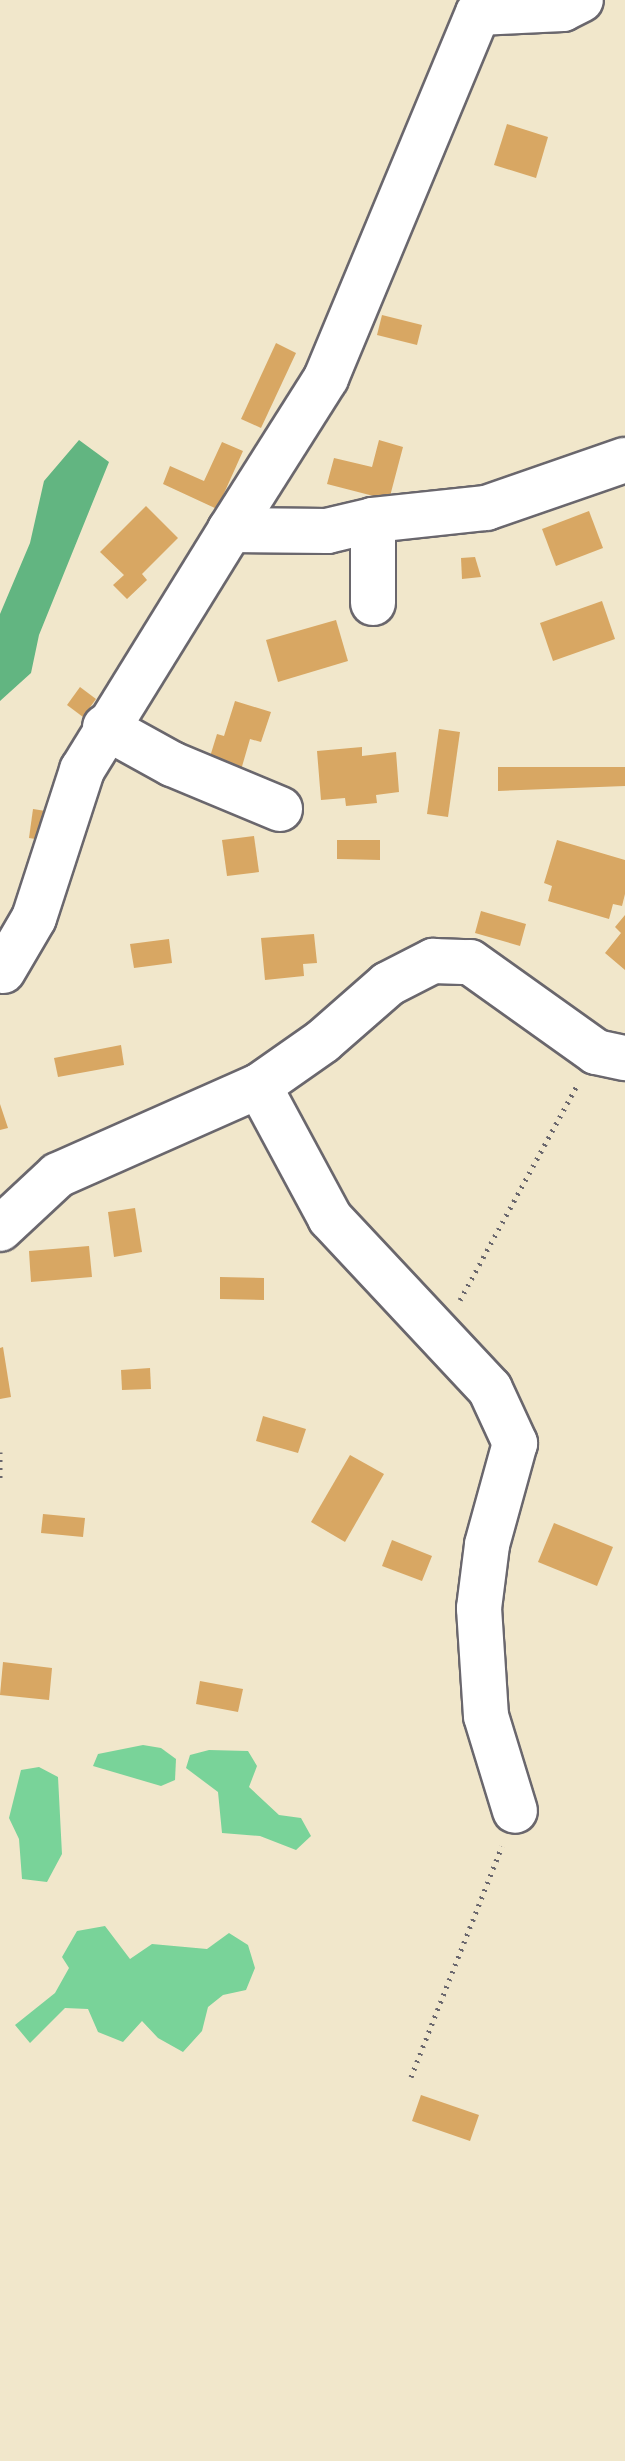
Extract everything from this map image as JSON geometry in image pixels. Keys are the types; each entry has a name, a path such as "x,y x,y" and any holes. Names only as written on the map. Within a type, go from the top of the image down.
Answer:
{"street":[{"path":"3,971 34,918 82,770 105,727 326,378 479,7 563,9 581,0"},
{"path":"230,530 327,531 373,520 486,508 625,460"},
{"path":"373,520 373,603"},
{"path":"105,727 172,764 280,809"},
{"path":"0,1229 58,1175 259,1086 323,1041 388,984 433,961 470,962 610,1055"},
{"path":"259,1086 330,1218 411,1309 442,1335 490,1389 515,1443 487,1545 479,1608 486,1716 515,1811"}],"path":[{"path":"442,1335 610,1055"},
{"path":"0,1452 0,1483"},
{"path":"411,2077 515,1811"}],"green space":[{"path":"79,440 109,462 39,635 31,673 0,701 0,614 30,543 44,481"},
{"path":"143,1745 161,1748 176,1759 175,1780 161,1786 93,1766 98,1754"},
{"path":"209,1750 248,1751 257,1766 249,1787 279,1815 301,1818 311,1836 296,1850 260,1836 222,1833 218,1792 186,1768 190,1755"},
{"path":"39,1767 58,1777 62,1854 47,1882 22,1879 19,1839 9,1818 21,1770"},
{"path":"105,1926 130,1959 152,1944 207,1949 229,1933 248,1945 255,1968 246,1990 223,1995 208,2007 202,2031 183,2052 158,2038 142,2021 123,2042 98,2032 88,2009 65,2008 30,2043 15,2025 55,1993 69,1968 62,1957 77,1931"}],"building":[{"path":"507,124 548,137 536,178 494,165"},
{"path":"382,315 422,325 417,345 377,335"},
{"path":"276,343 296,353 261,428 241,419"},
{"path":"379,440 403,447 389,500 327,484 334,458 372,467"},
{"path":"222,442 243,451 217,509 163,484 170,466 204,481"},
{"path":"146,506 178,538 142,574 147,580 127,599 113,585 124,575 100,552"},
{"path":"589,511 603,548 556,566 542,529"},
{"path":"475,557 481,577 462,579 461,558"},
{"path":"602,601 615,639 553,661 540,623"},
{"path":"336,620 348,661 278,682 266,640"},
{"path":"80,687 96,699 83,717 67,705"},
{"path":"235,701 271,712 261,742 250,739 241,770 209,760 217,734 224,736"},
{"path":"439,729 460,732 448,817 427,814"},
{"path":"362,747 362,756 396,752 399,792 376,795 377,803 346,806 345,798 321,800 317,751"},
{"path":"498,767 625,767 625,786 498,791"},
{"path":"33,809 52,812 48,841 29,838"},
{"path":"254,836 259,872 227,876 222,840"},
{"path":"337,840 380,840 380,860 337,859"},
{"path":"557,840 625,860 622,906 613,904 609,919 548,901 552,886 544,883"},
{"path":"481,911 526,924 520,946 475,933"},
{"path":"625,915 625,970 605,953 621,933 615,927"},
{"path":"314,934 317,963 303,964 304,976 265,980 261,938"},
{"path":"169,939 172,963 134,968 130,944"},
{"path":"121,1045 124,1065 58,1077 54,1058"},
{"path":"0,1104 8,1128 0,1130"},
{"path":"135,1208 142,1252 114,1257 108,1212"},
{"path":"89,1246 92,1277 31,1282 29,1251"},
{"path":"220,1277 264,1278 264,1300 220,1299"},
{"path":"3,1347 11,1397 0,1399 0,1348"},
{"path":"150,1368 151,1389 122,1390 121,1370"},
{"path":"263,1416 306,1429 298,1453 256,1441"},
{"path":"350,1455 384,1474 345,1542 311,1522"},
{"path":"43,1514 85,1518 83,1537 41,1533"},
{"path":"554,1523 613,1547 597,1586 538,1562"},
{"path":"392,1540 432,1556 422,1581 382,1566"},
{"path":"3,1662 52,1668 49,1700 0,1695"},
{"path":"200,1681 243,1689 238,1712 196,1704"},
{"path":"421,2095 479,2115 470,2141 412,2121"}]}
